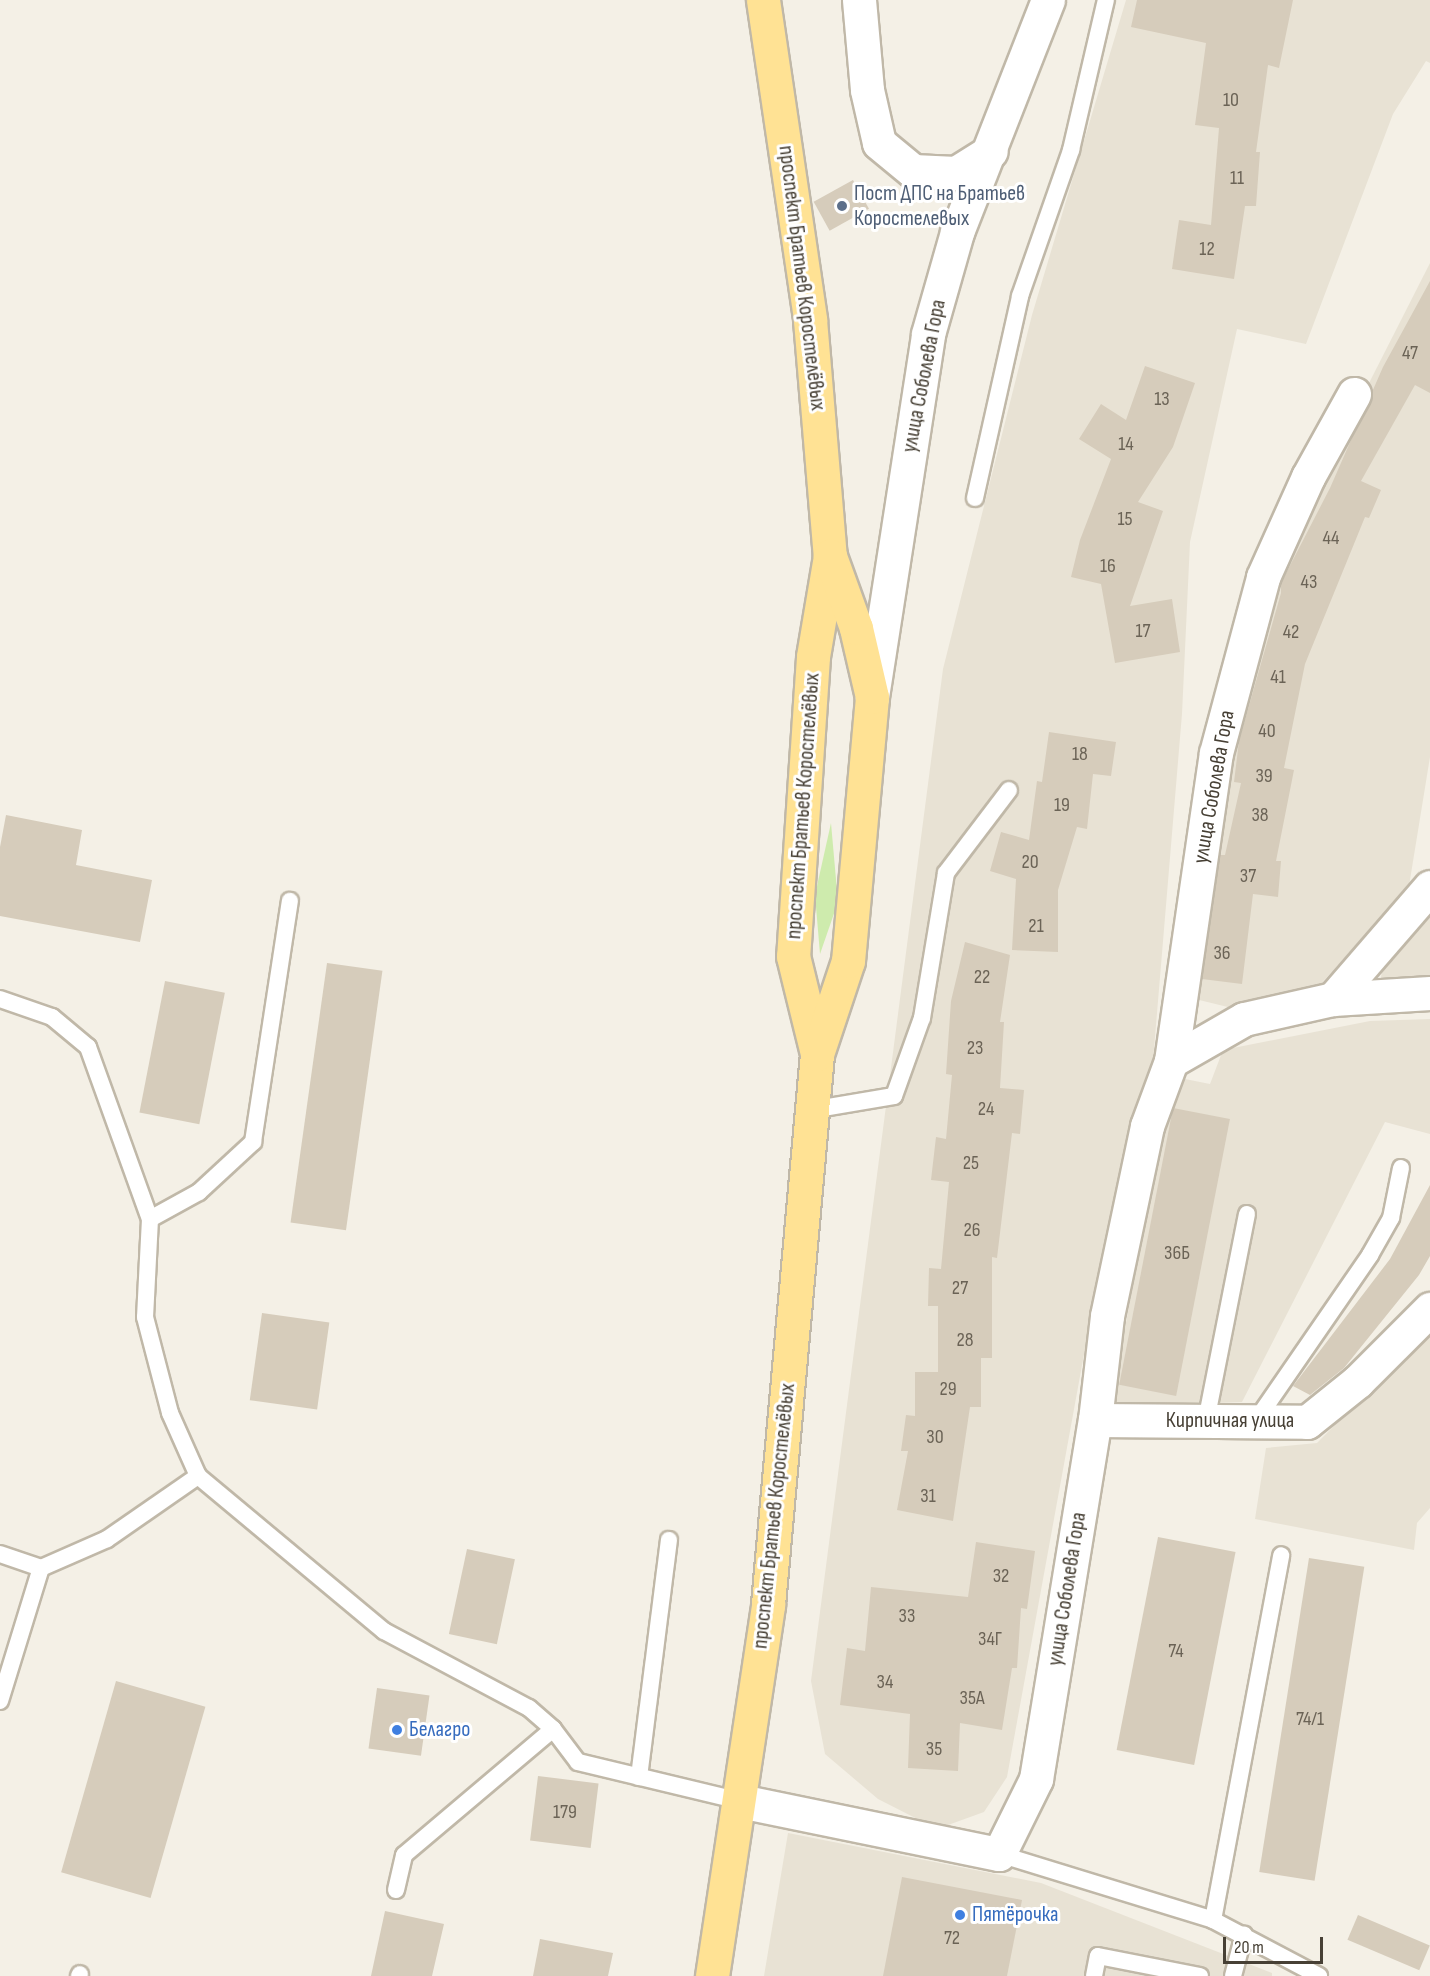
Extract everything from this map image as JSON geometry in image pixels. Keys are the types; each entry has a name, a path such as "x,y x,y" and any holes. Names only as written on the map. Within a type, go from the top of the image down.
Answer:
{"main road":[{"name":"проспект Братьев Коростелёвых","path":"712,1976 768,1604 817,1054 848,961 872,697 856,628 831,556 810,320 763,0"},
{"name":"проспект Братьев Коростелёвых","path":"817,1054 793,956 813,657 831,556"}],"street":[{"path":"859,0 867,90 879,143 913,171 956,173 991,151"},
{"name":"улица Соболева Гора","path":"872,697 928,334 957,232 991,151 1048,0"},
{"name":"улица Соболева Гора","path":"999,1854 1036,1779 1095,1420 1107,1316 1144,1137 1171,1061 1216,753 1263,577 1308,477 1354,394"},
{"path":"1333,999 1429,883"},
{"path":"1171,1061 1244,1019 1333,999 1430,993"},
{"name":"Кирпичная улица","path":"1095,1420 1307,1422 1358,1381 1430,1309"},
{"path":"740,1802 999,1854"}],"lane":[{"path":"975,498 1020,296 1071,150 1106,0"},
{"path":"811,1110 894,1096 922,1018 946,873 1009,790"},
{"path":"150,1219 199,1192 253,1142 290,901"},
{"path":"0,999 52,1017 88,1047 150,1219 145,1317 170,1413 198,1476 384,1631 529,1707 553,1729 578,1762 740,1802"},
{"path":"1255,1422 1370,1255 1391,1218 1401,1168"},
{"path":"1206,1421 1246,1214"},
{"path":"0,1554 41,1568 107,1539 198,1476"},
{"path":"639,1778 669,1540"},
{"path":"1212,1920 1281,1555"},
{"path":"0,1701 41,1568"},
{"path":"396,1890 404,1855 553,1729"},
{"path":"999,1854 1212,1920 1244,1934 1319,1976"},
{"path":"1233,1976 1244,1934"},
{"path":"1094,1976 1098,1956 1200,1976"}],"shaded area":[{"path":"1126,0 1430,0 1430,63 1426,61 1393,114 1306,344 1237,329 1190,542 1182,714 1153,1061 1101,1261 1007,1777 984,1812 937,1829 878,1799 825,1754 811,1681 943,669 1032,315"},
{"path":"1430,263 1430,757 1409,886 1319,986 1240,1010 1191,998 1212,847 1273,572"},
{"path":"1430,917 1430,982 1380,985 1382,970"},
{"path":"1430,1019 1430,1134 1385,1122 1242,1402 1111,1407 1164,1110 1185,1079 1210,1084 1223,1050 1370,1021"},
{"path":"1430,1329 1430,1508 1417,1523 1414,1550 1255,1519 1266,1448 1317,1443"},
{"path":"788,1833 1041,1883 1272,1973 1272,1976 764,1976"}],"green space":[{"path":"831,823 838,902 820,954 815,895"}],"building":[{"path":"1137,0 1293,0 1279,68 1268,65 1256,152 1260,152 1256,206 1245,206 1234,279 1172,269 1179,220 1211,225 1219,128 1195,125 1206,43 1131,27"},
{"name":"Пост ДПС на Братьев Коростелевых","path":"853,180 869,209 830,231 814,202"},
{"path":"1430,281 1430,393 1415,385 1361,481 1381,490 1369,518 1365,517 1305,664 1284,768 1294,770 1276,861 1281,861 1278,897 1253,894 1242,984 1202,979 1220,855 1225,855 1241,783 1234,782 1239,741 1281,593 1281,583 1330,488 1383,367"},
{"path":"1145,366 1195,383 1173,447 1138,502 1163,511 1130,606 1172,599 1180,652 1115,663 1101,584 1071,577 1080,540 1111,459 1079,439 1101,404 1126,420"},
{"path":"1049,732 1116,742 1111,776 1093,774 1087,829 1077,827 1058,890 1058,952 1012,950 1016,879 990,871 1001,832 1029,840 1037,781 1042,782"},
{"path":"6,815 82,830 76,865 152,880 140,942 0,916 0,847"},
{"path":"965,942 1010,955 1000,1022 1004,1022 1000,1088 1024,1090 1020,1134 1012,1133 997,1258 992,1257 992,1358 981,1358 981,1407 970,1407 953,1521 897,1510 908,1451 901,1451 906,1415 915,1416 915,1372 938,1372 938,1306 928,1306 929,1268 941,1269 949,1182 931,1180 936,1137 946,1139 952,1075 946,1074 951,1001"},
{"path":"327,963 382,971 346,1230 291,1222"},
{"path":"165,981 225,993 199,1124 139,1113"},
{"path":"1173,1108 1230,1119 1176,1396 1119,1385"},
{"path":"1430,1185 1430,1256 1419,1275 1344,1368 1310,1395 1293,1386 1390,1259"},
{"path":"262,1313 329,1322 317,1410 250,1400"},
{"path":"1158,1537 1236,1552 1194,1765 1117,1750"},
{"path":"976,1542 1035,1551 1027,1609 1021,1608 1017,1668 1012,1668 1002,1730 960,1723 958,1771 908,1768 910,1714 840,1705 847,1648 865,1651 871,1587 968,1597"},
{"path":"467,1549 515,1559 497,1644 449,1634"},
{"path":"1309,1558 1364,1567 1315,1881 1259,1872"},
{"path":"116,1681 205,1707 151,1898 61,1872"},
{"path":"377,1688 429,1695 421,1756 369,1748"},
{"path":"538,1776 599,1783 591,1848 530,1841"},
{"path":"902,1877 1022,1900 1007,1976 883,1976"},
{"path":"385,1911 444,1924 432,1976 371,1976"},
{"path":"1358,1915 1430,1945 1419,1970 1347,1940"},
{"path":"540,1939 613,1953 608,1976 533,1976"}],"place":[{"name":"Пост ДПС на Братьев Коростелевых","path":"842,206"},
{"name":"Белагро","path":"397,1730"},
{"name":"Пятёрочка","path":"960,1915"}]}
